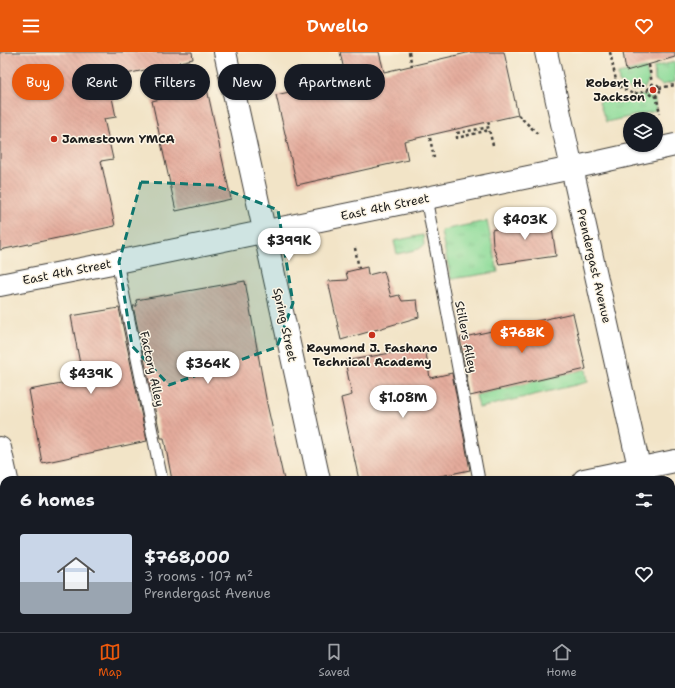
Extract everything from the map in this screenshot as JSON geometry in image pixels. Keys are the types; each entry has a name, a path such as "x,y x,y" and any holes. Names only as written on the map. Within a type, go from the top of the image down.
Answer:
{"street":[{"name":"Spring Street","path":"225,52 318,476"},
{"name":"Prendergast Avenue","path":"546,52 641,474"},
{"name":"East 4th Street","path":"0,285 264,232 675,145"},
{"path":"0,448 6,476"},
{"path":"622,476 641,474 675,461"}],"lane":[{"name":"Stillers Alley","path":"426,198 479,476"},
{"name":"Factory Alley","path":"117,262 161,476"}],"path":[{"path":"409,52 412,66"},
{"path":"610,52 617,85 633,94 648,91"},
{"path":"648,91 649,86 652,84 650,64"},
{"path":"652,84 656,84 659,88"},
{"path":"659,88 675,85"},
{"path":"659,88 659,93 656,95 660,112"},
{"path":"648,91 652,95 656,95"},
{"path":"518,115 539,134"},
{"path":"488,122 490,127 457,133 457,138 489,130 493,145"},
{"path":"430,138 434,158"},
{"path":"355,248 359,269"}],"highlighted area":[{"path":"141,182 214,185 278,210 293,303 277,347 169,385 132,346 119,262"}],"green space":[{"path":"675,62 675,82 662,85 655,80 654,67"},
{"path":"646,68 649,80 644,89 632,91 619,82 618,74"},
{"path":"647,95 655,99 656,111 623,112 623,118 606,122 599,102 607,100 619,103 630,97"},
{"path":"487,221 498,272 451,279 441,232 442,230"},
{"path":"423,235 424,245 419,249 397,254 394,241"},
{"path":"586,369 588,382 479,408 476,395"}],"building":[{"name":"Jamestown YMCA","path":"0,52 192,52 193,59 179,62 179,64 140,64 140,71 132,73 132,64 72,64 72,100 113,100 116,117 104,119 113,159 101,161 115,226 0,250"},
{"path":"340,52 379,52 382,64 343,64"},
{"path":"471,52 504,52 518,115 404,141 408,160 297,185 276,95 284,93 284,100 385,100 385,72"},
{"path":"623,52 675,52 675,57 626,71"},
{"name":"Jamestown YMCA","path":"209,100 231,199 176,211 152,101"},
{"path":"550,214 556,256 499,264 493,246 492,230"},
{"path":"367,267 368,275 384,271 391,297 399,295 402,301 417,300 419,317 341,340 328,281 348,280 346,272"},
{"path":"245,281 267,404 283,476 171,476 164,438 161,438 133,306 137,306 136,300"},
{"path":"119,308 147,441 42,463 29,390 83,380 71,316"},
{"path":"573,313 586,369 470,396 460,338"},
{"path":"425,347 430,378 452,373 470,470 441,476 358,476 341,398 352,395 345,361"}],"place":[{"name":"Robert H. Jackson","path":"653,90"},
{"name":"Jamestown YMCA","path":"54,139"},
{"name":"Raymond J. Fashano Technical Academy","path":"372,335"}]}
